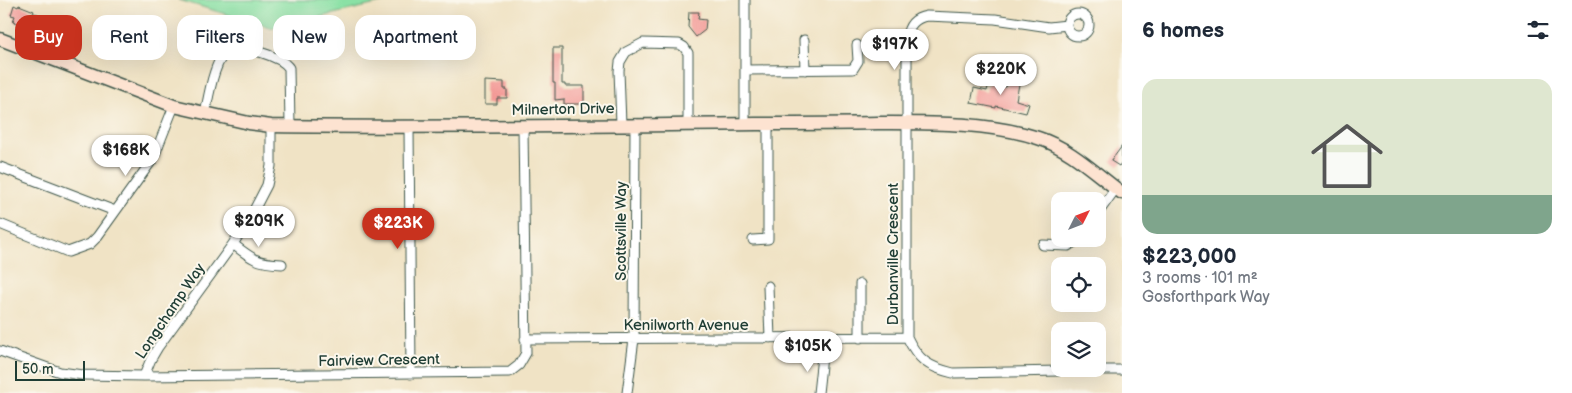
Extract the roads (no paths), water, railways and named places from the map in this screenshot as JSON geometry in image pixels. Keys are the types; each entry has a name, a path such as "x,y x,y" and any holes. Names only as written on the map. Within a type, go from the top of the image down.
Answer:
{"street":[{"path":"745,0 745,124"},
{"name":"Durbanville Crescent","path":"1051,371 953,372 939,369 928,364 914,352 907,338 906,123 908,30 921,17 952,16 994,18 1049,27 1067,26"},
{"name":"Milnerton Drive","path":"0,39 174,106 205,114 271,126 523,127 620,124 906,123 968,125 1041,139 1059,147 1119,191"},
{"path":"804,40 805,70"},
{"path":"620,124 620,62 626,52 643,43 652,43 679,44 688,53 688,125"},
{"path":"746,70 853,69 858,61 857,46"},
{"path":"205,114 212,81 222,55 231,47 239,47 282,60 289,68 290,126"},
{"path":"0,224 68,252 90,244 153,159 174,106"},
{"name":"Scottsville Way","path":"628,393 634,339 635,124"},
{"path":"753,240 768,239 768,124"},
{"name":"Longchamp Way","path":"144,376 150,359 233,244 253,212 269,178 271,166 271,126"},
{"path":"409,126 411,374"},
{"name":"Fairview Crescent","path":"0,351 60,372 82,375 510,372 519,365 526,353 523,127"},
{"path":"0,167 116,211"},
{"path":"1106,205 1119,191"},
{"path":"233,244 263,263 282,264"},
{"path":"1043,245 1051,245"},
{"path":"860,284 860,338"},
{"path":"768,286 770,338"},
{"path":"818,393 824,338"},
{"name":"Kenilworth Avenue","path":"526,339 907,338"},
{"path":"1106,370 1122,370"}]}
